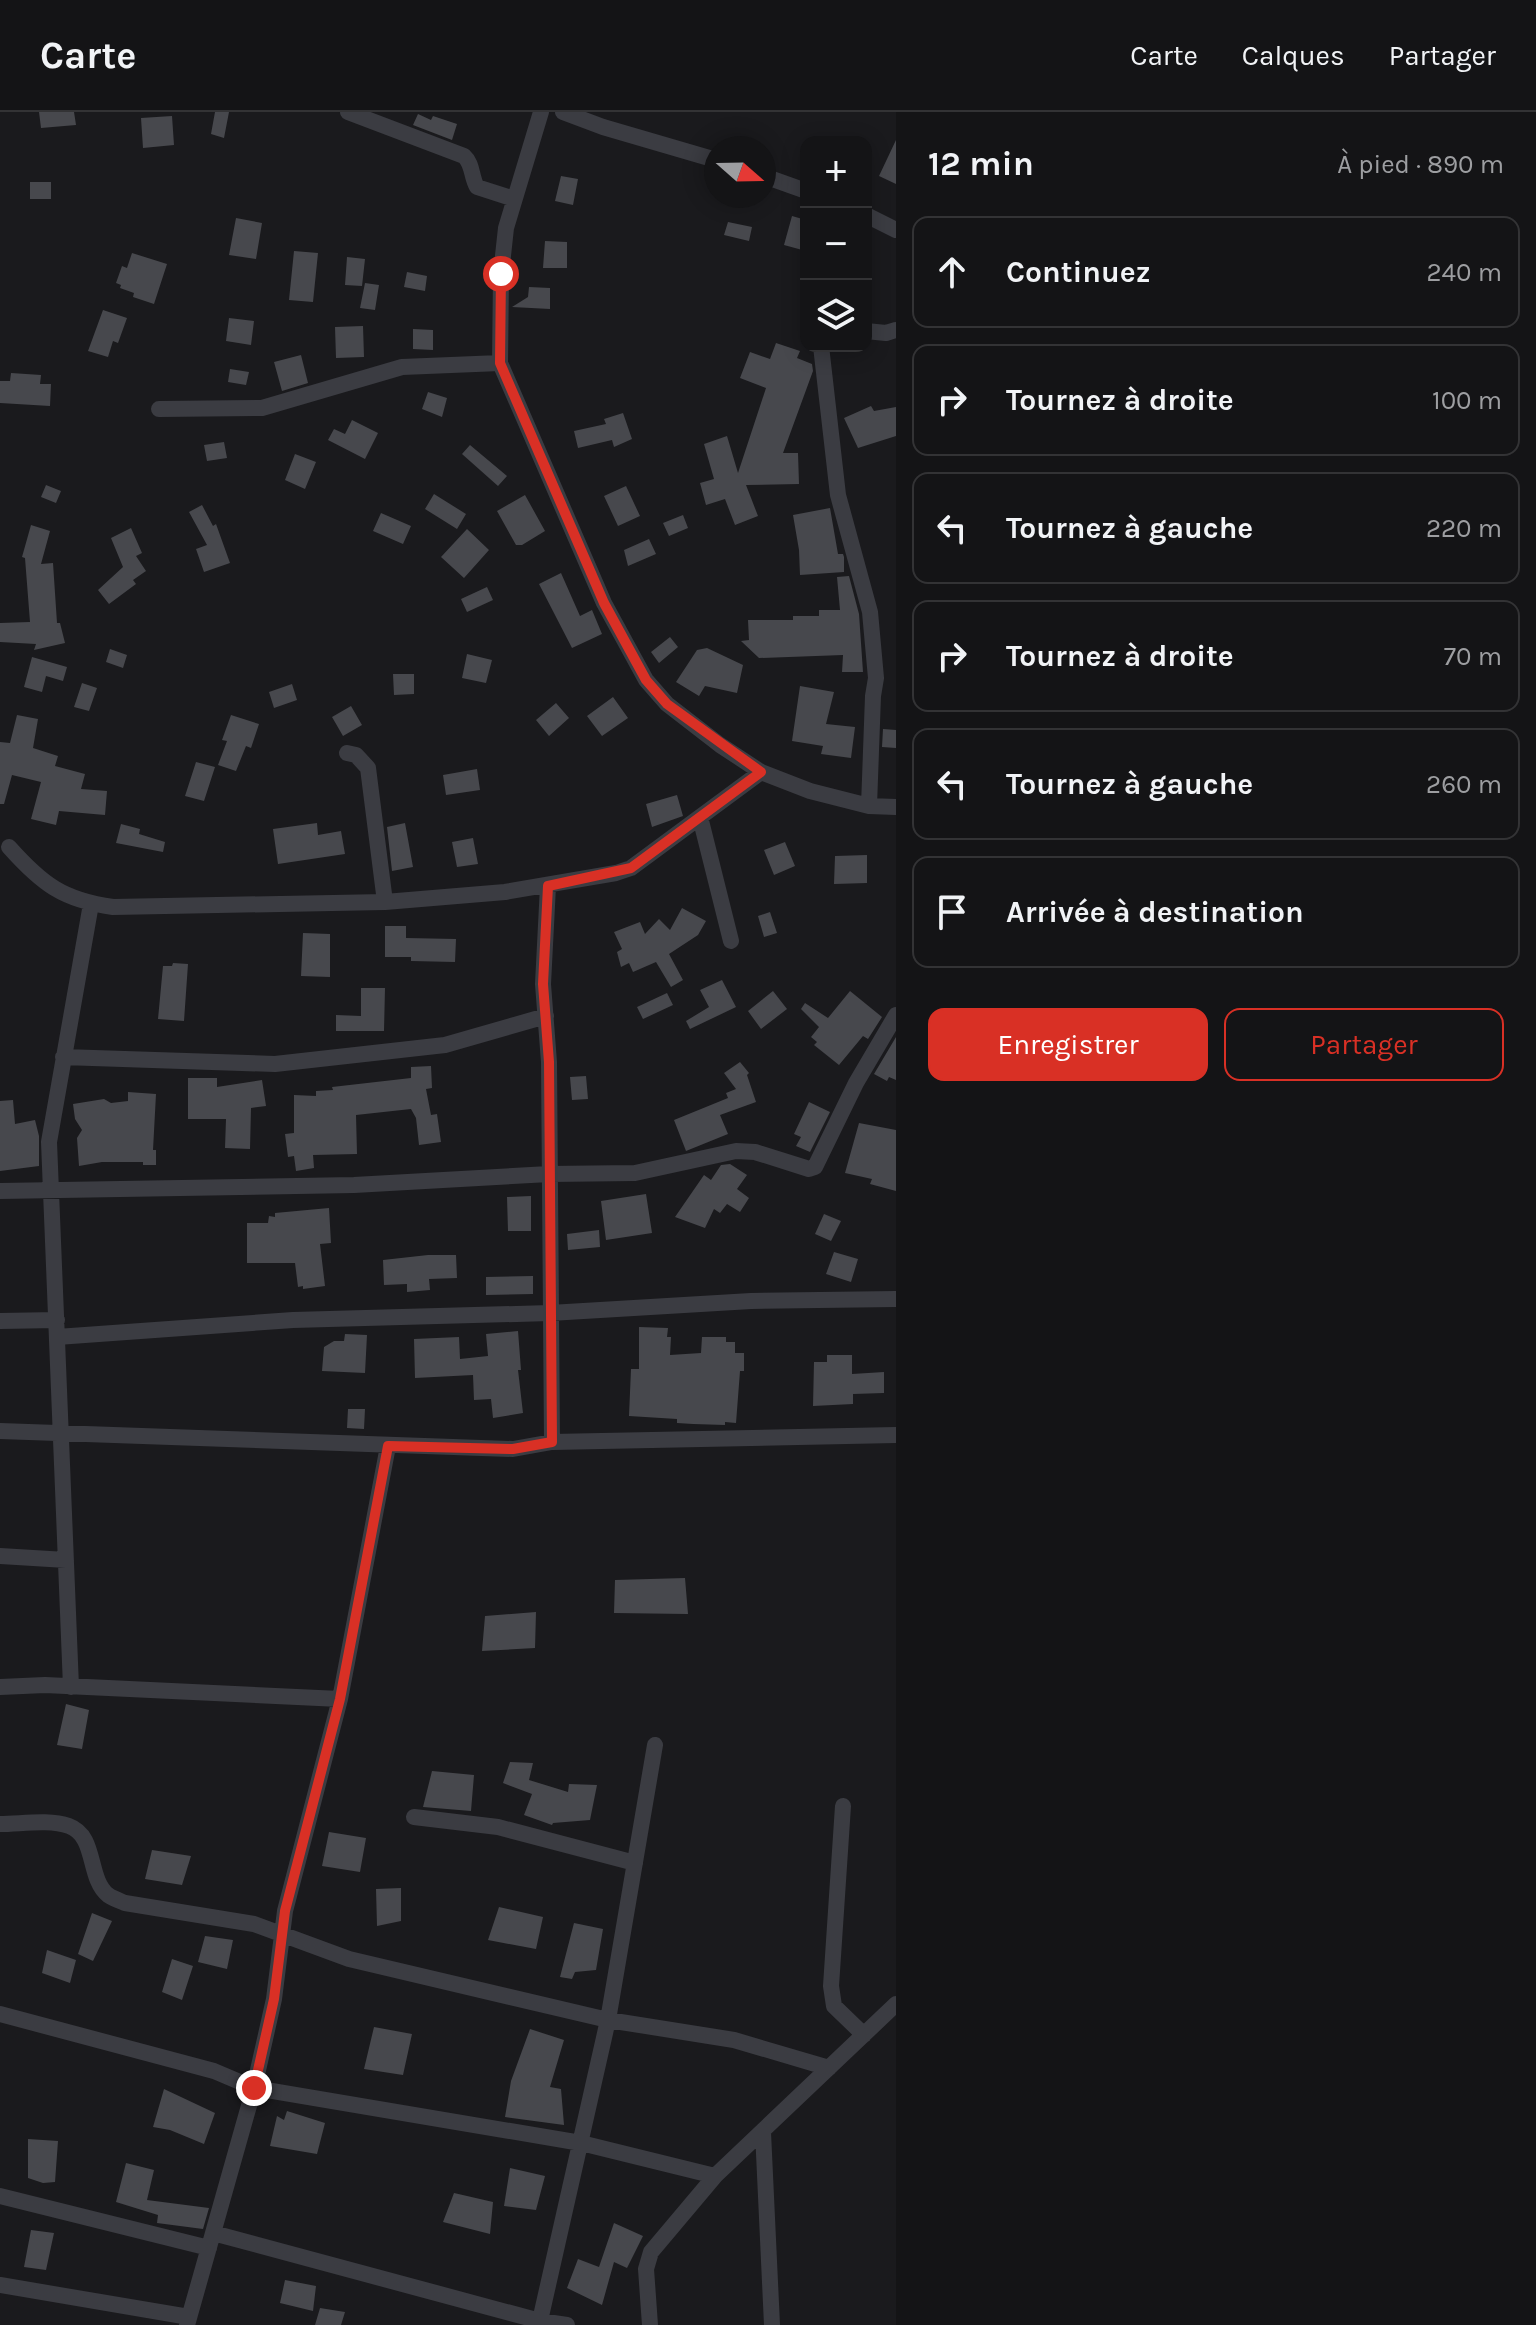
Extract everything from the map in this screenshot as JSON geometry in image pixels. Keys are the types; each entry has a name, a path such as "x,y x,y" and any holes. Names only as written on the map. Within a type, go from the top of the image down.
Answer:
{"street":[{"path":"348,112 464,156 469,161 472,179 477,187 514,199"},
{"path":"541,112 506,228 501,274 500,363 604,603 646,680 667,704 761,772 810,791 869,806 896,807"},
{"path":"563,112 704,156"},
{"path":"776,180 800,189"},
{"path":"872,218 896,230"},
{"path":"872,332 896,330"},
{"path":"822,352 838,495 870,612 876,678 869,806"},
{"path":"159,409 262,408 402,367 500,363"},
{"path":"347,753 356,755 368,768 385,902"},
{"path":"9,847 35,876 57,891 91,904 113,907 385,902 548,886 631,868 761,772"},
{"path":"700,817 731,941"},
{"path":"548,886 543,984 552,1442"},
{"path":"71,1687 49,1142 91,904"},
{"path":"0,1191 354,1185 549,1174 635,1173 736,1151 768,1155 804,1168 815,1167 856,1083 896,1015"},
{"path":"63,1057 275,1064 445,1045 546,1016"},
{"path":"0,1321 57,1328 550,1313 751,1301 896,1299"},
{"path":"0,1431 513,1449 552,1442 896,1435"},
{"path":"0,2285 188,2321 254,2088 274,1999 285,1911 340,1699 388,1446"},
{"path":"0,1556 66,1560"},
{"path":"0,1687 71,1687 340,1699"},
{"path":"539,2323 608,2020 655,1745"},
{"path":"843,1806 831,1986 834,2006 864,2035"},
{"path":"414,1817 498,1827 635,1863"},
{"path":"0,1824 60,1824 73,1827 86,1840 92,1865 106,1894 125,1903 245,1922 349,1959 608,2020 734,2040 829,2068"},
{"path":"650,2325 646,2269 651,2252 715,2176 896,2004"},
{"path":"0,2014 214,2071 254,2088 581,2143 715,2176"},
{"path":"763,2132 772,2325"},
{"path":"0,2196 211,2240 539,2323 567,2325"}],"building":[{"path":"39,112 74,112 76,125 41,128"},
{"path":"215,112 229,112 224,138 211,134"},
{"path":"418,114 431,120 433,116 457,124 452,140 413,125"},
{"path":"172,116 174,145 143,148 141,118"},
{"path":"896,140 896,184 879,176"},
{"path":"561,176 578,179 573,205 555,201"},
{"path":"30,182 51,182 51,199 30,199"},
{"path":"792,216 800,218 800,249 784,245"},
{"path":"236,218 262,223 256,259 229,255"},
{"path":"728,222 752,227 749,241 724,235"},
{"path":"545,241 567,242 567,268 543,268"},
{"path":"294,251 318,253 313,302 289,300"},
{"path":"132,253 167,264 154,304 133,297 134,293 120,288 121,285 116,283 122,266 127,268"},
{"path":"347,257 365,259 362,286 345,285"},
{"path":"407,272 427,276 425,291 404,287"},
{"path":"365,283 379,285 375,310 360,308"},
{"path":"529,287 550,288 550,309 512,307 528,297"},
{"path":"103,310 127,318 118,343 113,341 108,357 88,351"},
{"path":"229,318 254,321 251,345 226,341"},
{"path":"363,326 364,357 336,358 335,327"},
{"path":"413,329 433,330 433,350 413,349"},
{"path":"776,343 800,351 797,358 812,364 813,371 783,453 798,453 799,484 746,485 758,516 735,525 725,499 706,505 700,483 714,479 704,444 727,436 738,473 766,388 740,378 750,352 770,359"},
{"path":"301,355 308,383 282,391 274,362"},
{"path":"230,369 249,372 246,385 228,382"},
{"path":"11,373 41,375 40,384 51,384 50,406 0,403 0,381 10,381"},
{"path":"428,392 447,398 442,417 422,409"},
{"path":"871,406 874,411 896,407 896,436 858,448 844,418"},
{"path":"623,413 632,439 614,447 612,440 578,448 574,431 606,424 604,419"},
{"path":"352,420 378,433 365,459 328,440 334,429 345,434"},
{"path":"224,442 227,458 207,461 204,445"},
{"path":"470,445 507,476 498,486 462,454"},
{"path":"295,454 316,462 305,489 285,480"},
{"path":"46,485 61,491 56,503 41,497"},
{"path":"626,486 640,516 618,526 604,496"},
{"path":"434,494 466,514 457,529 425,509"},
{"path":"525,495 545,531 522,545 516,545 497,511"},
{"path":"202,505 213,526 216,524 230,563 204,572 196,549 207,545 189,512"},
{"path":"830,508 838,554 844,557 844,572 800,575 793,515"},
{"path":"381,513 411,526 403,544 373,531"},
{"path":"683,515 688,528 669,536 663,523"},
{"path":"31,525 50,531 41,564 53,563 57,623 60,623 65,643 34,650 36,644 0,642 0,623 30,622 25,558 22,557"},
{"path":"131,528 142,553 136,556 146,571 133,580 136,584 109,604 98,590 123,567 111,538"},
{"path":"467,529 489,550 464,578 441,557"},
{"path":"649,539 656,554 628,566 624,550"},
{"path":"561,573 580,616 592,610 602,634 572,648 539,584"},
{"path":"849,576 859,614 863,672 842,672 843,655 759,658 741,641 749,640 748,620 793,620 793,616 819,616 819,610 840,610 837,577"},
{"path":"487,587 493,600 467,612 461,599"},
{"path":"670,637 678,647 659,663 651,652"},
{"path":"707,648 743,665 737,693 705,686 699,696 676,682 697,650"},
{"path":"110,649 127,655 123,668 106,662"},
{"path":"467,654 492,660 486,683 462,678"},
{"path":"32,657 67,667 63,681 46,676 42,692 24,687"},
{"path":"393,674 414,674 414,694 394,695"},
{"path":"82,683 97,688 89,711 74,707"},
{"path":"292,684 297,700 274,708 269,692"},
{"path":"800,686 834,692 826,724 855,727 851,758 821,754 823,746 792,741"},
{"path":"613,697 628,718 602,736 587,716"},
{"path":"556,703 569,718 549,736 536,720"},
{"path":"351,706 362,725 343,736 332,717"},
{"path":"17,715 38,719 33,748 58,756 55,766 85,774 81,789 107,791 105,815 59,811 56,825 31,819 41,782 12,775 4,804 0,804 0,742 10,743"},
{"path":"231,715 259,724 251,748 246,746 236,771 218,765 227,741 222,740"},
{"path":"883,729 896,730 896,748 882,747"},
{"path":"196,762 215,767 204,801 185,796"},
{"path":"477,769 480,790 446,795 443,775"},
{"path":"677,795 683,816 652,827 646,804"},
{"path":"317,823 318,835 341,831 345,854 278,864 273,829"},
{"path":"405,823 413,867 392,871 387,827"},
{"path":"121,824 140,829 139,834 165,842 163,852 116,843"},
{"path":"473,838 478,864 457,867 452,842"},
{"path":"785,842 795,866 774,875 764,850"},
{"path":"867,855 867,883 834,884 835,856"},
{"path":"682,908 706,921 698,935 669,954 683,980 671,987 656,962 633,972 629,963 621,967 617,952 622,949 614,932 640,922 645,934 659,919 670,930"},
{"path":"770,912 777,933 764,937 758,916"},
{"path":"385,926 406,926 406,938 456,939 455,962 385,957"},
{"path":"303,933 330,934 330,977 301,976"},
{"path":"173,963 188,964 184,1021 158,1019 163,966 172,966"},
{"path":"722,980 736,1007 690,1029 686,1021 709,1007 700,990"},
{"path":"361,988 385,988 384,1031 336,1031 336,1015 361,1016"},
{"path":"773,991 787,1009 761,1029 748,1011"},
{"path":"850,991 882,1017 868,1039 863,1036 839,1065 814,1045 817,1042 811,1037 819,1027 801,1009 805,1003 828,1018"},
{"path":"667,993 673,1005 643,1019 637,1007"},
{"path":"896,1037 896,1080 889,1077 887,1081 874,1074"},
{"path":"740,1062 749,1073 747,1075 756,1102 720,1115 728,1134 686,1151 674,1120 728,1098 726,1093 736,1089 724,1073"},
{"path":"431,1066 432,1088 426,1089 431,1115 437,1114 441,1142 419,1145 416,1118 411,1109 356,1115 357,1154 313,1155 314,1168 296,1171 294,1156 288,1157 285,1134 294,1133 294,1095 316,1096 316,1091 333,1090 332,1087 411,1078 411,1067"},
{"path":"586,1076 588,1099 572,1100 570,1077"},
{"path":"188,1078 217,1078 217,1087 262,1080 266,1106 251,1108 250,1149 225,1148 226,1119 188,1119"},
{"path":"128,1092 156,1094 153,1150 156,1150 156,1165 102,1162 79,1166 77,1138 82,1130 75,1119 73,1104 104,1099 111,1103 128,1101"},
{"path":"13,1100 15,1124 35,1120 39,1136 39,1166 0,1171 0,1101"},
{"path":"809,1102 830,1112 810,1152 796,1146 801,1137 794,1134"},
{"path":"859,1123 896,1130 896,1191 870,1184 872,1179 845,1173"},
{"path":"730,1164 747,1175 737,1189 749,1198 740,1212 727,1204 720,1213 714,1209 705,1228 675,1217 704,1175 711,1180 721,1165"},
{"path":"646,1194 652,1233 606,1240 601,1201"},
{"path":"531,1196 531,1231 508,1231 507,1197"},
{"path":"329,1208 331,1243 320,1244 325,1286 298,1287 295,1263 247,1263 247,1223 268,1223 269,1216 275,1217 275,1213"},
{"path":"824,1214 841,1221 831,1241 815,1234"},
{"path":"599,1230 600,1247 568,1250 567,1234"},
{"path":"834,1252 858,1259 851,1282 826,1274"},
{"path":"456,1255 457,1278 429,1279 430,1290 407,1292 407,1284 384,1285 383,1260"},
{"path":"533,1276 533,1294 486,1295 486,1277"},
{"path":"639,1327 668,1328 670,1355 701,1353 702,1337 726,1337 726,1342 735,1342 735,1353 744,1353 736,1423 677,1423 677,1419 629,1416 631,1369 639,1369"},
{"path":"518,1331 523,1413 493,1418 491,1399 474,1400 473,1375 415,1378 414,1339 459,1337 460,1359 488,1356 486,1334"},
{"path":"345,1334 367,1335 365,1373 322,1371 324,1347 334,1341 344,1341"},
{"path":"827,1355 852,1355 852,1374 884,1372 884,1393 853,1394 853,1404 813,1406 814,1362 827,1362"},
{"path":"348,1409 365,1409 364,1429 347,1428"},
{"path":"685,1578 688,1614 614,1613 615,1580"},
{"path":"536,1612 535,1648 482,1651 485,1616"},
{"path":"66,1704 89,1710 82,1749 57,1745"},
{"path":"510,1762 533,1763 529,1780 568,1792 569,1784 597,1785 590,1820 552,1825 524,1815 532,1794 503,1783"},
{"path":"432,1771 474,1775 471,1811 423,1807"},
{"path":"329,1832 366,1838 360,1872 322,1866"},
{"path":"152,1850 191,1856 182,1885 145,1879"},
{"path":"401,1888 401,1921 377,1926 376,1889"},
{"path":"499,1907 543,1917 536,1949 488,1940"},
{"path":"92,1913 112,1921 93,1961 78,1954"},
{"path":"574,1923 603,1929 596,1970 575,1972 572,1979 560,1977"},
{"path":"205,1936 233,1940 227,1969 198,1962"},
{"path":"47,1950 76,1960 70,1983 42,1973"},
{"path":"172,1959 193,1966 182,2000 162,1992"},
{"path":"374,2027 412,2034 403,2075 364,2069"},
{"path":"530,2029 564,2040 550,2087 561,2089 564,2125 505,2117 511,2081"},
{"path":"164,2089 215,2113 204,2144 170,2130 153,2127"},
{"path":"287,2111 325,2123 317,2154 270,2146 277,2116 284,2120"},
{"path":"28,2139 58,2141 55,2182 43,2183 28,2178"},
{"path":"126,2163 154,2170 147,2200 209,2208 203,2229 157,2223 158,2215 116,2202"},
{"path":"510,2168 545,2176 536,2210 504,2206"},
{"path":"454,2193 493,2202 490,2234 443,2222"},
{"path":"614,2223 643,2236 627,2268 614,2262 602,2305 567,2288 578,2259 599,2267"},
{"path":"31,2230 54,2233 46,2270 24,2267"},
{"path":"285,2280 316,2286 313,2311 280,2303"},
{"path":"320,2308 345,2312 341,2325 315,2325"}],"route":[{"path":"254,2088 274,1999 285,1911 340,1699 388,1446 513,1449 552,1442 549,1062 543,984 548,886 631,868 761,772 667,704 646,680 604,603 500,363 501,274"}]}
